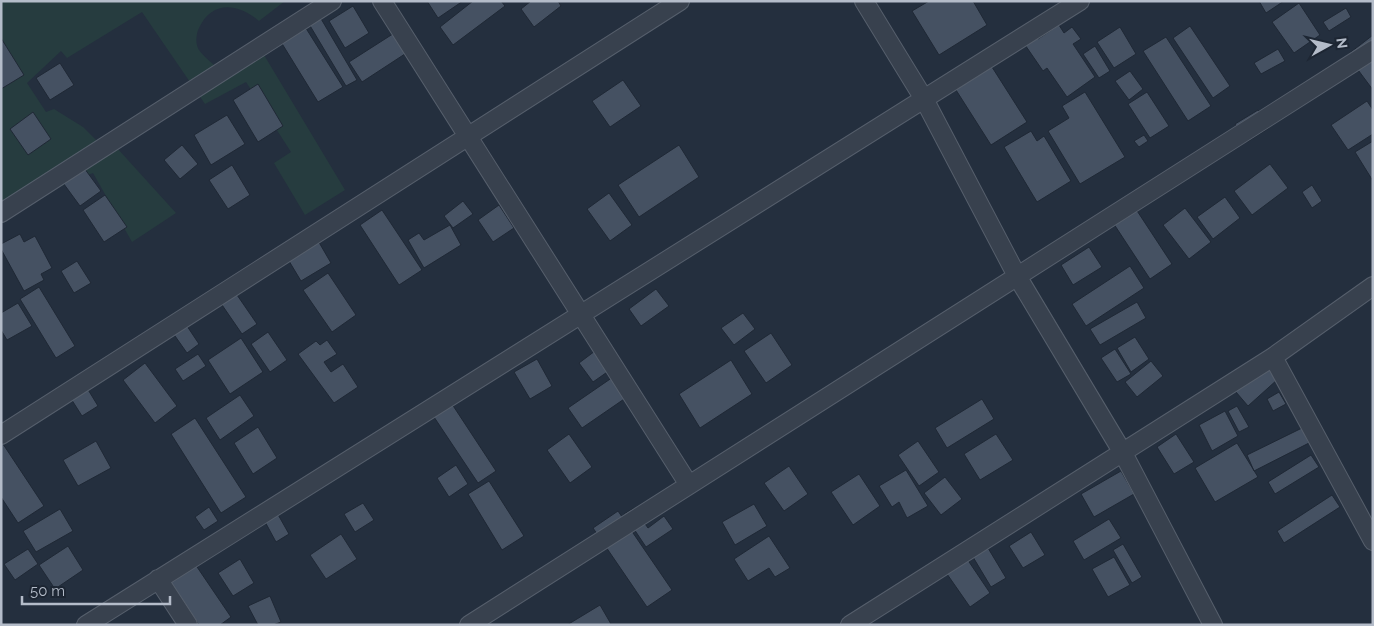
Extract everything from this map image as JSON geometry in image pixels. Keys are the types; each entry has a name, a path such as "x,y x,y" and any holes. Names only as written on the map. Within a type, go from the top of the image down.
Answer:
{"street":[{"path":"1,213 332,1"},
{"path":"382,1 689,485"},
{"path":"1,435 680,1"},
{"path":"864,1 924,99 1017,276 1123,452 1213,625"},
{"path":"86,625 1080,1"},
{"path":"470,625 1373,50"},
{"path":"850,625 1273,357 1373,286"},
{"path":"1273,357 1373,541"},
{"path":"158,580 188,625"}],"green space":[{"path":"1,1 285,1 259,21 251,15 234,8 218,9 204,19 198,30 197,45 205,57 228,77 264,55 345,190 305,215 274,163 291,152 246,82 205,104 142,12 67,58 61,51 27,83 46,112 54,109 83,127 108,152 117,148 176,213 132,242 93,173 1,211"}],"building":[{"path":"427,1 463,1 438,18"},
{"path":"473,1 501,1 505,6 453,45 440,27"},
{"path":"531,1 558,1 561,6 534,27 521,9"},
{"path":"929,1 973,1 987,25 939,55 912,11"},
{"path":"1259,1 1284,1 1266,13"},
{"path":"1299,3 1320,35 1294,53 1272,22"},
{"path":"353,6 369,33 345,48 329,21"},
{"path":"1346,8 1351,17 1329,31 1323,22"},
{"path":"297,14 343,87 318,102 273,29"},
{"path":"320,17 357,80 346,86 309,24"},
{"path":"1059,25 1064,33 1072,27 1081,39 1073,44 1095,77 1067,97 1047,68 1043,71 1021,39 1033,30 1038,39"},
{"path":"1190,26 1230,86 1213,98 1173,38"},
{"path":"1120,27 1136,54 1114,68 1097,42"},
{"path":"399,30 411,50 362,82 349,62"},
{"path":"1373,35 1373,90 1347,55"},
{"path":"1166,37 1211,106 1188,121 1143,51"},
{"path":"1,38 24,75 1,89"},
{"path":"1095,46 1110,71 1099,78 1083,54"},
{"path":"1278,49 1285,61 1261,74 1254,63"},
{"path":"985,56 1027,122 991,145 949,79"},
{"path":"60,63 74,85 50,100 36,78"},
{"path":"1130,71 1143,89 1129,100 1115,81"},
{"path":"623,80 641,106 610,127 592,101"},
{"path":"258,84 283,126 258,142 233,100"},
{"path":"1085,92 1125,157 1080,184 1048,131 1069,118 1062,106"},
{"path":"1147,92 1169,126 1150,138 1128,104"},
{"path":"1367,101 1373,110 1373,134 1348,150 1331,125"},
{"path":"1258,110 1269,128 1247,142 1235,124"},
{"path":"33,112 51,139 28,155 10,129"},
{"path":"227,115 245,144 211,165 194,135"},
{"path":"1031,131 1037,141 1044,136 1071,181 1037,202 1004,147"},
{"path":"1144,135 1148,141 1139,147 1134,141"},
{"path":"1373,141 1373,181 1355,152"},
{"path":"182,145 198,164 180,179 164,160"},
{"path":"679,145 699,177 639,217 618,185"},
{"path":"79,161 101,191 80,206 58,176"},
{"path":"1270,164 1288,188 1252,215 1234,191"},
{"path":"232,165 250,195 228,209 209,180"},
{"path":"1312,185 1322,201 1312,208 1302,192"},
{"path":"609,193 632,225 610,241 587,209"},
{"path":"105,195 127,227 104,242 83,210"},
{"path":"1128,197 1172,264 1150,279 1106,212"},
{"path":"1225,197 1240,218 1213,239 1197,217"},
{"path":"463,201 473,214 453,228 444,216"},
{"path":"499,205 514,228 493,242 478,220"},
{"path":"1185,208 1211,242 1189,259 1163,225"},
{"path":"382,210 422,270 399,285 360,225"},
{"path":"450,225 461,245 424,268 408,240 419,233 424,240"},
{"path":"313,232 331,263 301,281 283,251"},
{"path":"20,234 24,242 35,236 52,268 41,274 44,280 24,291 1,249 1,244"},
{"path":"1089,247 1102,267 1073,285 1061,265"},
{"path":"77,261 91,283 74,293 61,271"},
{"path":"1130,266 1144,288 1086,326 1072,304"},
{"path":"328,273 356,315 332,332 303,290"},
{"path":"39,287 75,346 56,358 20,299"},
{"path":"656,289 669,306 641,326 629,309"},
{"path":"235,292 257,324 242,334 220,302"},
{"path":"1137,302 1146,318 1100,345 1090,329"},
{"path":"18,303 32,326 7,340 1,330 1,313"},
{"path":"743,313 755,329 734,345 721,328"},
{"path":"181,317 199,344 187,353 168,326"},
{"path":"268,332 287,360 270,372 251,344"},
{"path":"771,333 792,365 766,383 744,351"},
{"path":"1135,337 1149,359 1131,372 1117,348"},
{"path":"241,338 263,372 230,394 208,360"},
{"path":"327,340 337,354 324,362 331,372 343,364 358,387 334,403 298,354 316,341 320,345"},
{"path":"599,348 613,368 593,382 579,363"},
{"path":"1115,349 1131,374 1117,382 1101,358"},
{"path":"198,354 206,366 183,381 175,369"},
{"path":"537,359 552,386 530,399 514,372"},
{"path":"1260,359 1278,379 1248,406 1230,385"},
{"path":"731,360 752,394 700,428 679,394"},
{"path":"1151,361 1163,376 1137,397 1125,382"},
{"path":"145,363 177,406 155,423 123,380"},
{"path":"616,375 630,395 582,428 568,408"},
{"path":"84,383 98,406 82,416 68,394"},
{"path":"1279,392 1286,404 1273,411 1267,399"},
{"path":"240,395 254,416 220,440 206,418"},
{"path":"448,398 496,471 478,483 430,411"},
{"path":"982,399 994,419 947,448 935,428"},
{"path":"1237,406 1249,427 1239,432 1228,411"},
{"path":"1225,411 1238,436 1212,451 1199,425"},
{"path":"195,418 246,497 221,513 171,434"},
{"path":"258,427 277,458 253,474 234,443"},
{"path":"1302,428 1309,443 1254,471 1247,455"},
{"path":"569,434 592,467 570,483 547,450"},
{"path":"996,434 1013,460 980,480 964,454"},
{"path":"1176,434 1194,462 1174,474 1157,447"},
{"path":"1,441 44,506 18,523 1,497"},
{"path":"96,441 111,468 78,486 63,460"},
{"path":"918,441 939,472 919,486 898,455"},
{"path":"1237,443 1258,477 1215,502 1195,468"},
{"path":"1311,455 1319,467 1275,494 1268,482"},
{"path":"456,465 468,484 449,497 437,478"},
{"path":"789,466 808,494 784,511 764,483"},
{"path":"906,470 928,506 907,518 899,502 892,507 879,486"},
{"path":"1121,471 1134,494 1094,517 1081,494"},
{"path":"859,474 880,506 853,525 831,492"},
{"path":"945,477 962,499 941,515 924,493"},
{"path":"489,481 524,536 502,550 468,494"},
{"path":"1332,495 1340,507 1284,543 1277,531"},
{"path":"363,503 374,520 355,532 344,514"},
{"path":"754,504 767,526 735,545 722,522"},
{"path":"209,507 218,521 204,530 195,517"},
{"path":"634,508 648,528 664,516 673,529 646,547 624,514"},
{"path":"60,509 73,531 36,552 23,531"},
{"path":"276,511 289,534 276,542 263,518"},
{"path":"618,511 672,590 647,607 593,528"},
{"path":"1109,519 1121,538 1084,560 1073,541"},
{"path":"1031,532 1045,555 1023,568 1009,546"},
{"path":"341,534 357,559 326,579 310,555"},
{"path":"769,536 790,568 775,577 769,568 748,581 734,559"},
{"path":"985,543 1006,578 991,587 970,552"},
{"path":"1123,544 1142,577 1132,583 1113,550"},
{"path":"68,546 83,570 55,589 39,565"},
{"path":"959,547 990,593 970,607 938,561"},
{"path":"28,549 38,564 15,580 4,564"},
{"path":"1114,557 1130,585 1108,597 1092,569"},
{"path":"240,559 254,583 233,596 218,573"},
{"path":"193,561 231,617 220,625 199,625 168,578"},
{"path":"270,596 281,622 273,625 258,625 248,606"},
{"path":"600,605 610,625 567,625"}]}
